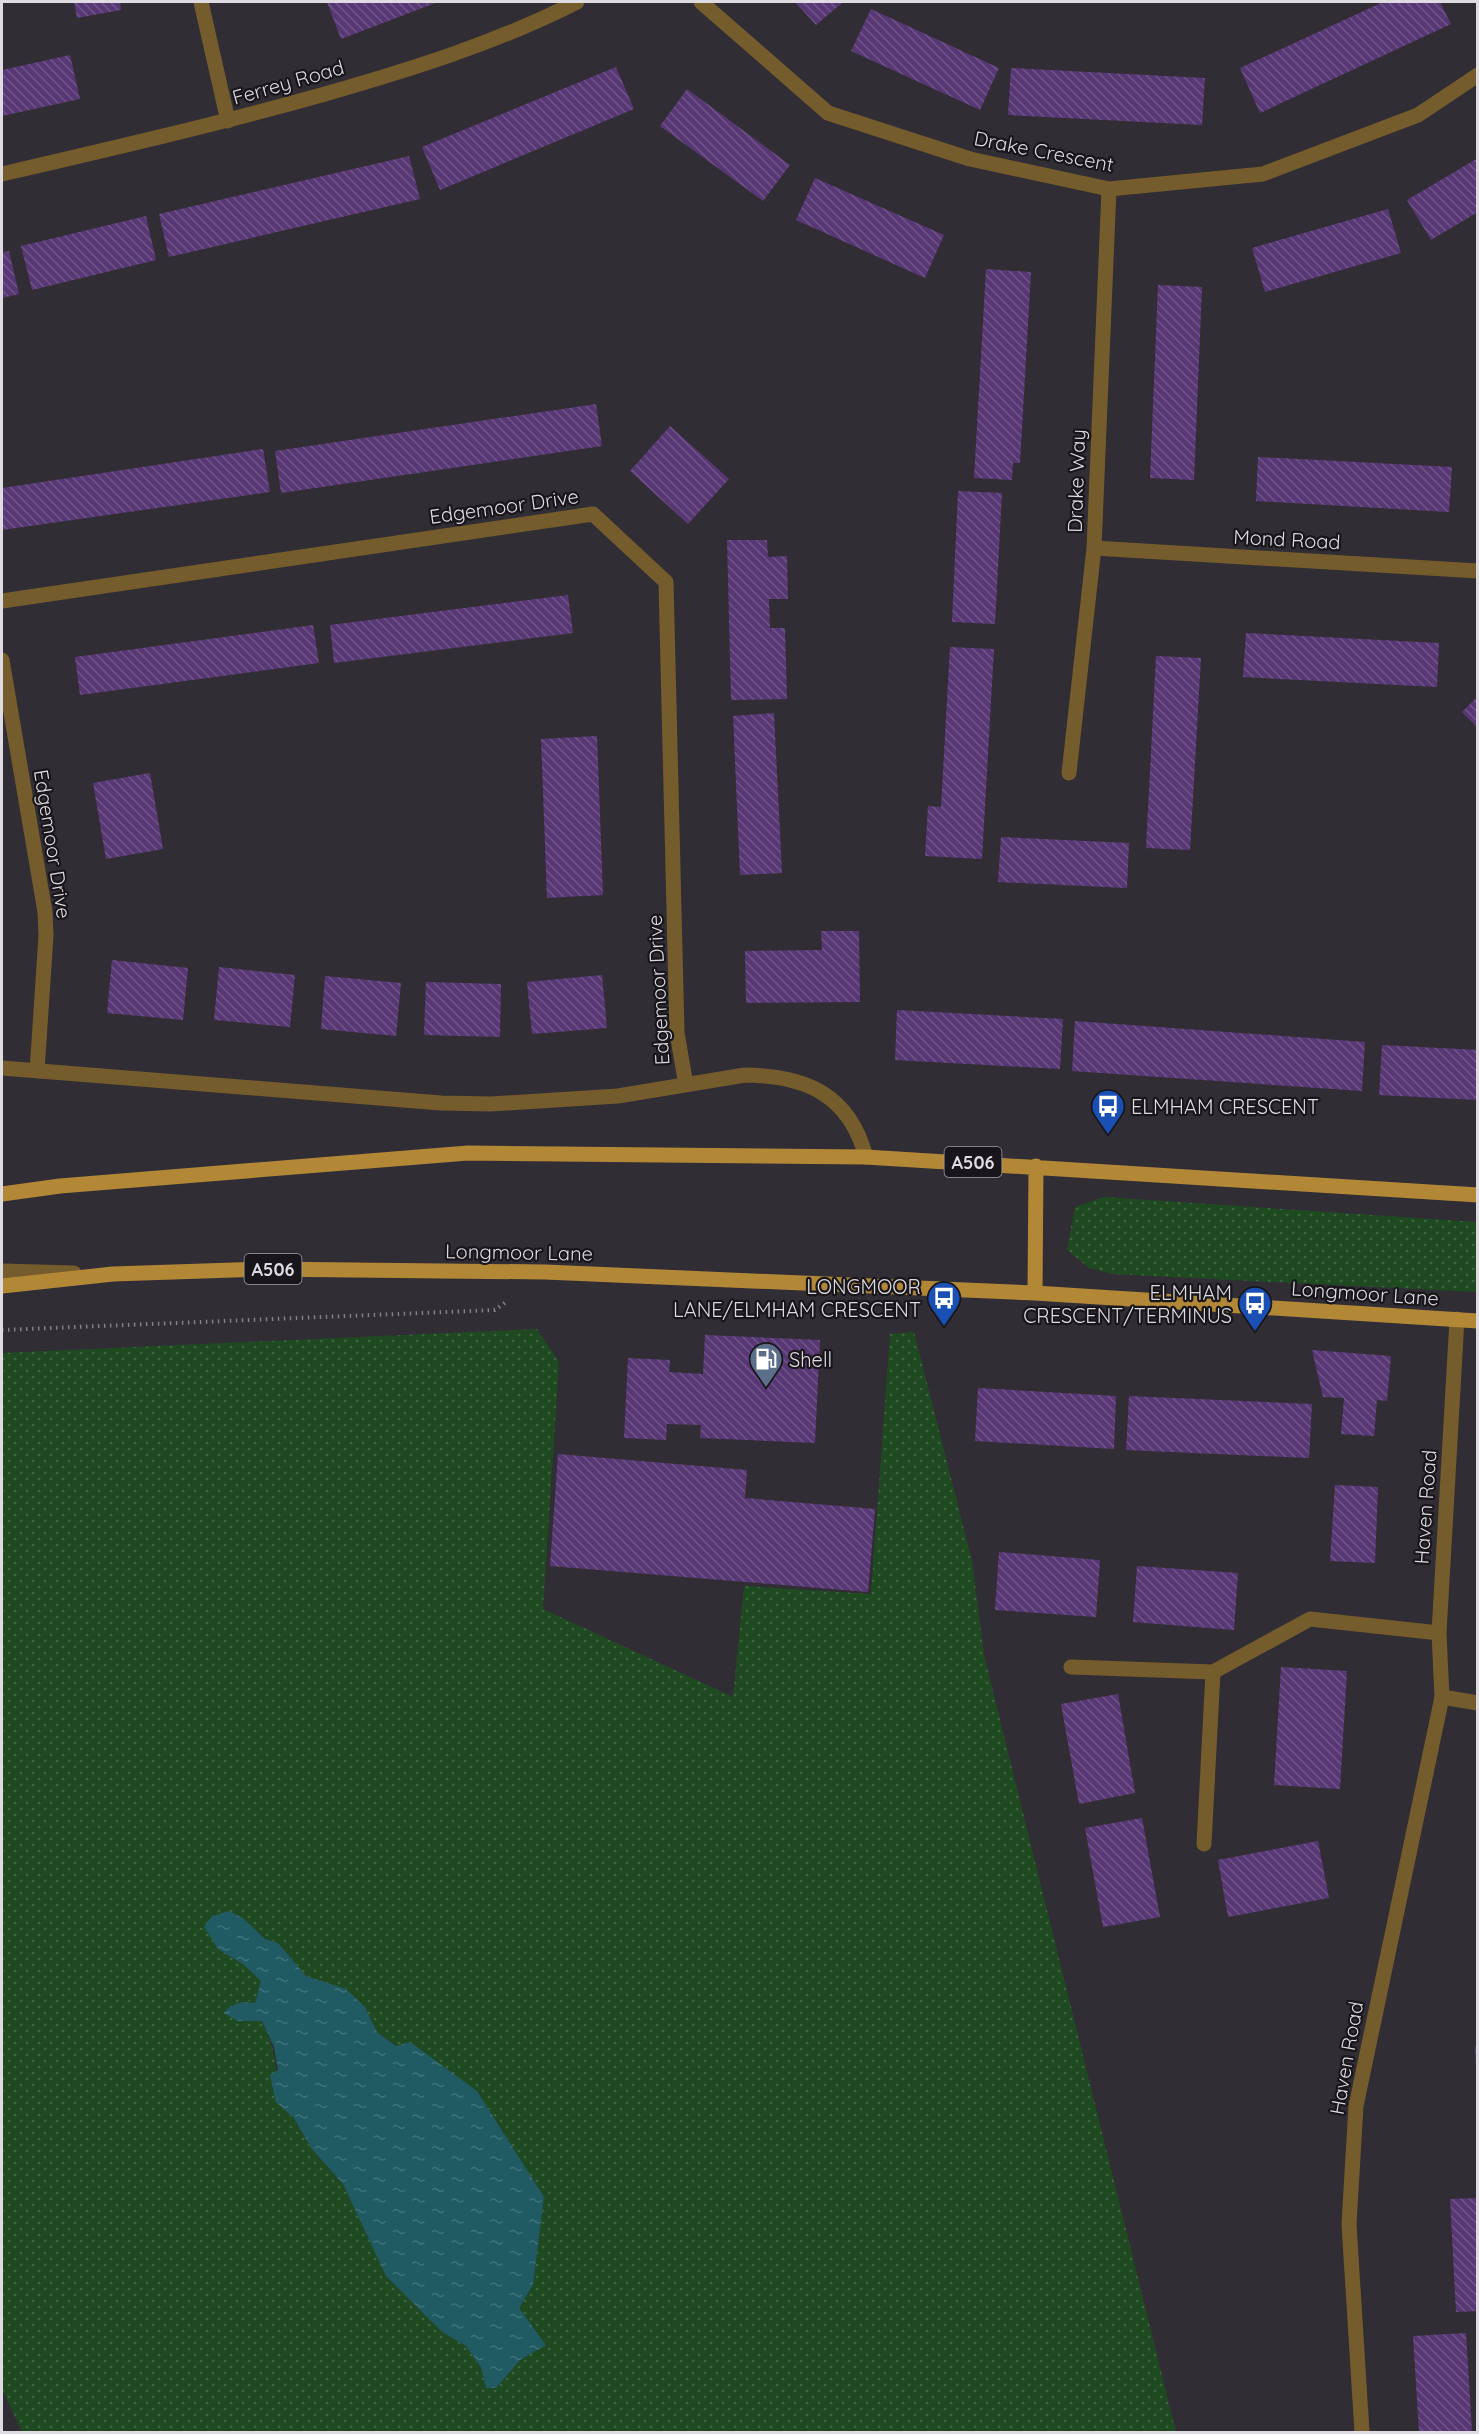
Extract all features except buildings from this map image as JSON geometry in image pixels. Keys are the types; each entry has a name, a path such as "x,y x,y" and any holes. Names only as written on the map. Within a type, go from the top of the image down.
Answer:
{"main road":[{"name":"A506","path":"2,1194 60,1185 468,1153 866,1157 1478,1195"},
{"path":"1035,1293 1036,1166"},
{"name":"Longmoor Lane","path":"2,1286 113,1274 264,1269 544,1272 1035,1293 1478,1321"}],"street":[{"path":"201,2 228,121"},
{"name":"Ferrey Road","path":"2,174 228,121 430,64 532,25 577,2"},
{"name":"Drake Crescent","path":"701,2 828,114 970,159 1109,189 1263,174 1418,115 1478,75"},
{"name":"Drake Way","path":"1070,773 1094,548 1109,189"},
{"name":"Edgemoor Drive","path":"2,601 593,514 666,582 677,1033 686,1085"},
{"name":"Mond Road","path":"1094,548 1478,571"},
{"name":"Edgemoor Drive","path":"2,660 45,912 46,936 37,1071"},
{"path":"2,1068 441,1103 491,1104 618,1096 745,1075 784,1078 818,1091 851,1119 859,1131 866,1157"},
{"path":"2,1271 113,1274"},
{"name":"Haven Road","path":"1362,2433 1349,2224 1356,2106 1442,1697 1438,1633 1457,1320"},
{"path":"1071,1667 1213,1672 1310,1619 1438,1633"},
{"path":"1204,1844 1213,1672"},
{"path":"1442,1697 1478,1703"}],"path":[{"path":"2,1330 495,1310 544,1272"}],"green space":[{"path":"1104,1197 1477,1222 1477,1292 1112,1274 1089,1268 1067,1250 1075,1207"},
{"path":"537,1329 559,1362 543,1609 733,1697 744,1586 871,1594 890,1334 914,1332 972,1561 984,1655 1176,2432 22,2432 2,2389 2,1353","holes":["243,1918 265,1939 278,1943 306,1976 346,1989 365,2007 377,2032 397,2046 477,2091 544,2197 533,2285 519,2308 546,2345 520,2360 496,2388 486,2388 481,2367 466,2346 442,2332 386,2276 343,2184 311,2148 294,2118 276,2102 275,2060 262,2021 238,2021 247,2001 255,2003 261,1980 243,1964 218,1948"]}],"water":[{"path":"229,1911 243,1918 265,1939 278,1943 306,1976 346,1989 365,2007 377,2032 396,2046 410,2042 477,2091 544,2197 533,2285 519,2308 546,2345 520,2360 496,2388 486,2388 481,2367 466,2346 442,2332 386,2276 343,2184 311,2148 294,2118 276,2102 270,2075 278,2070 274,2047 262,2021 238,2021 224,2013 230,2007 238,2004 255,2003 261,1981 243,1964 218,1949 204,1927 212,1916"}],"place":[{"name":"ELMHAM CRESCENT","path":"1108,1135"},
{"name":"LONGMOOR LANE/ELMHAM CRESCENT","path":"944,1327"},
{"name":"ELMHAM CRESCENT/TERMINUS","path":"1255,1332"},
{"name":"Shell","path":"766,1388"}]}
